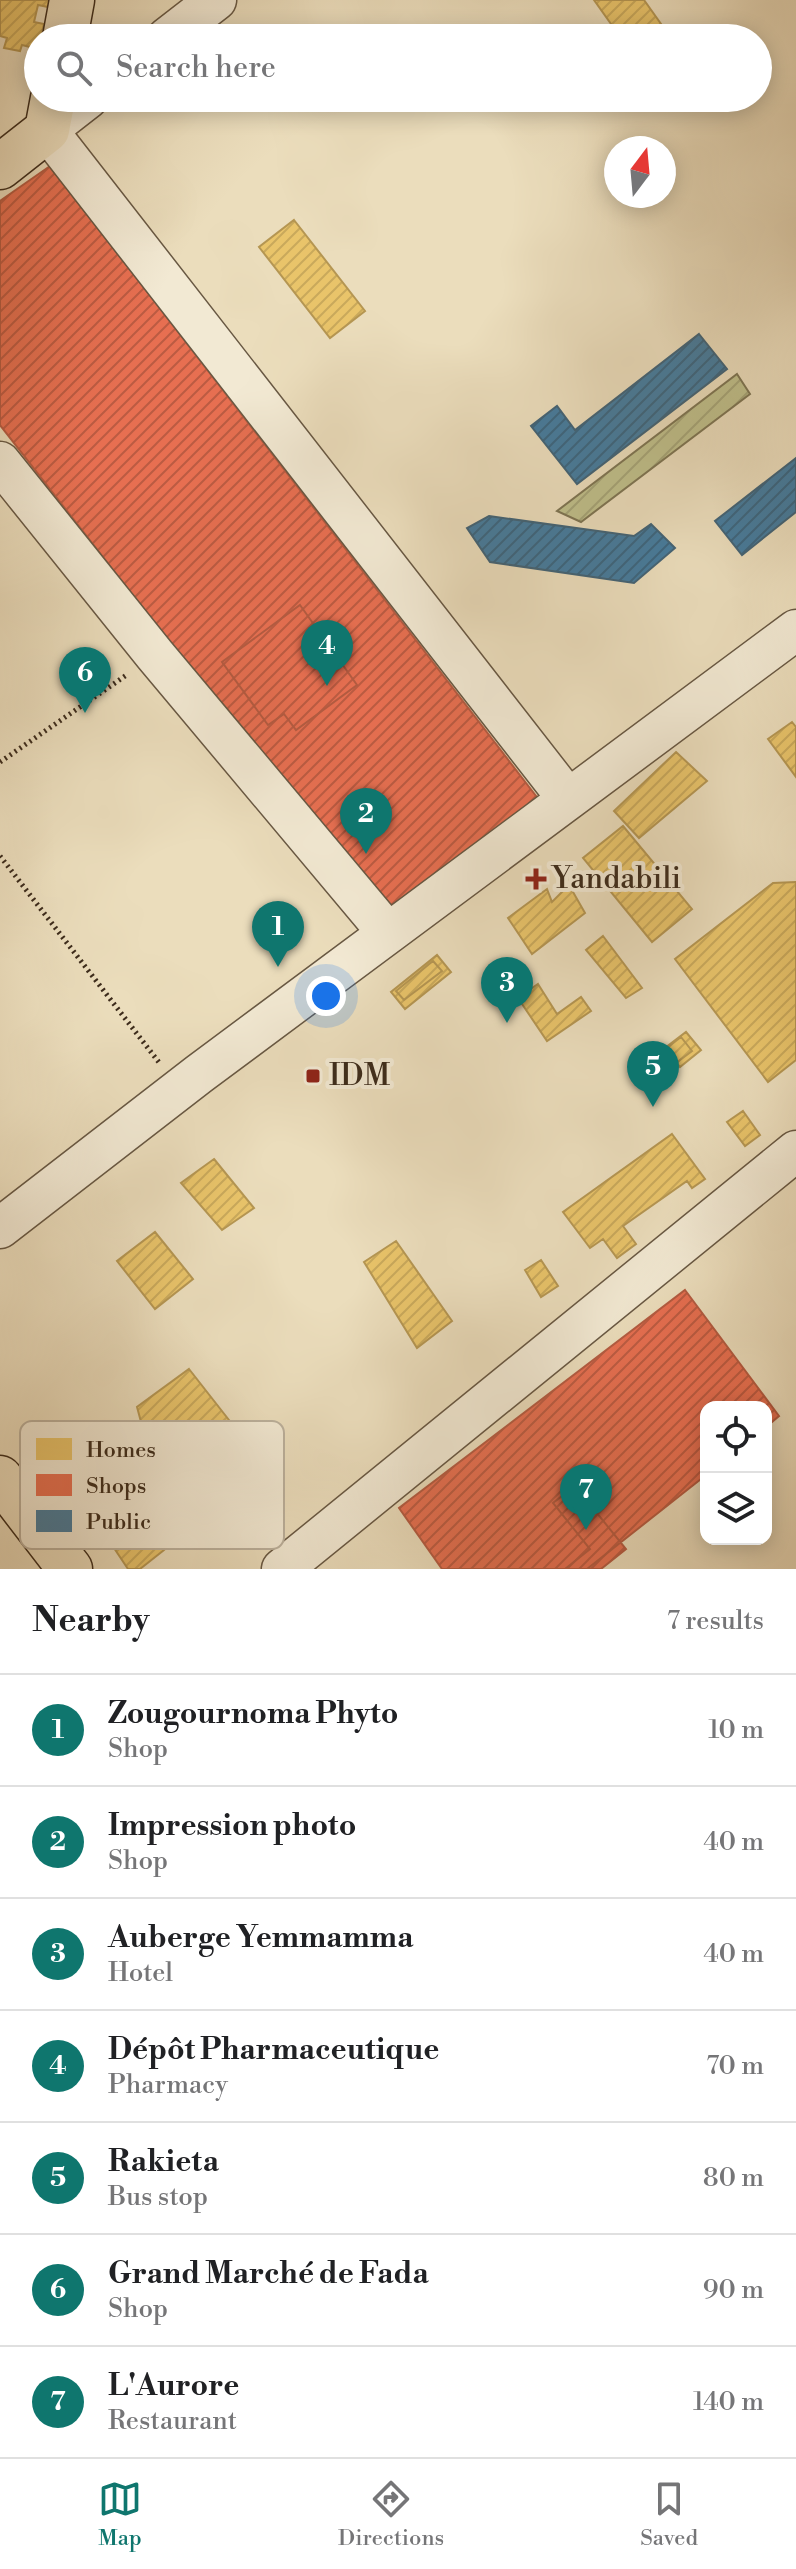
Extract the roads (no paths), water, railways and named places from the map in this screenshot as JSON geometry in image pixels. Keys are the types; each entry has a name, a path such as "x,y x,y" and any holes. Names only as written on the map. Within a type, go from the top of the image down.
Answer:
{"main road":[{"path":"68,24 72,0"},
{"path":"0,167 50,114"},
{"path":"0,1478 20,1504"},
{"path":"55,1549 70,1569"}],"street":[{"path":"185,24 216,0"},
{"path":"50,114 568,799"},
{"path":"0,462 155,655 388,933"},
{"path":"0,1228 179,1088 568,799 793,640"},
{"path":"282,1569 796,1151"}],"place":[{"name":"Dépôt Pharmaceutique","path":"327,686"},
{"name":"Grand Marché de Fada","path":"85,713"},
{"name":"Impression photo","path":"366,854"},
{"name":"Yandabili","path":"536,879"},
{"name":"Zougournoma Phyto","path":"278,967"},
{"name":"Auberge Yemmamma","path":"507,1023"},
{"name":"IDM","path":"313,1076"},
{"name":"Rakieta","path":"653,1107"},
{"name":"L'Aurore","path":"586,1530"}]}
